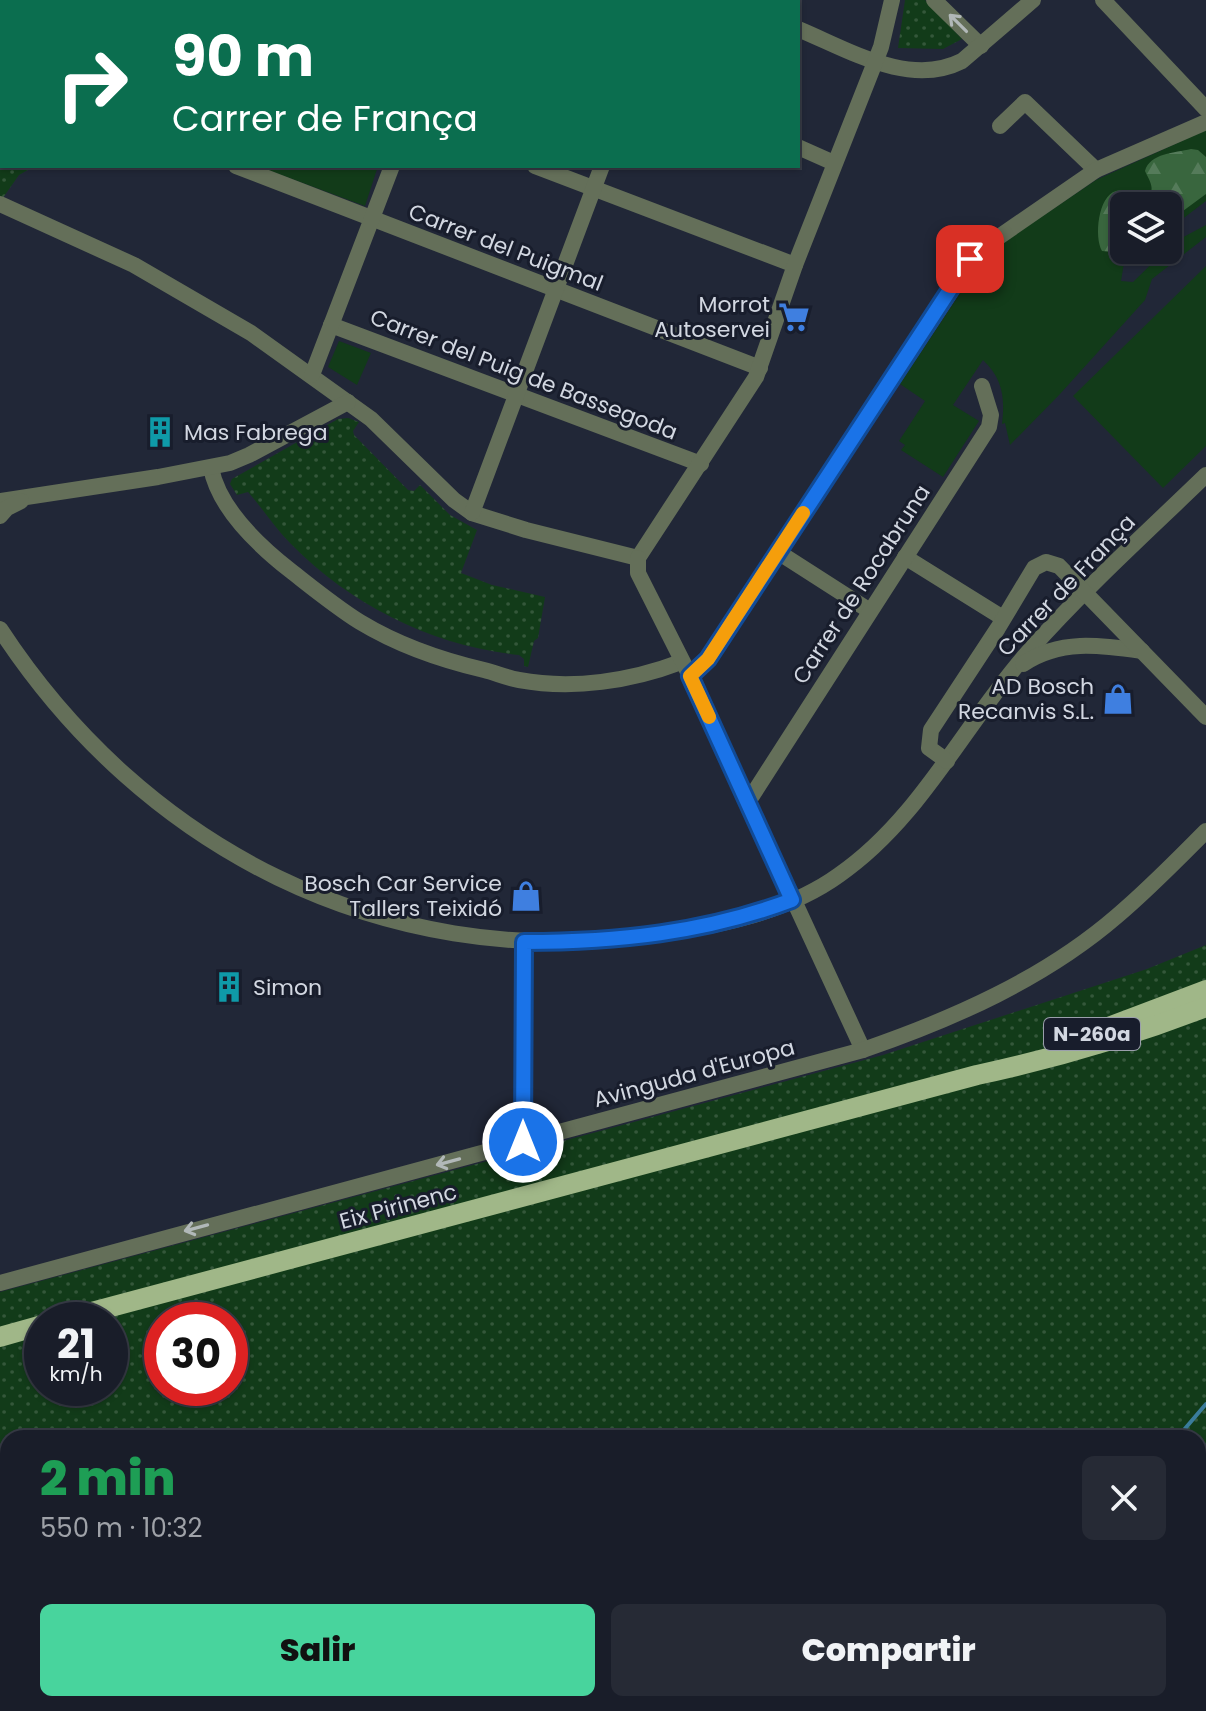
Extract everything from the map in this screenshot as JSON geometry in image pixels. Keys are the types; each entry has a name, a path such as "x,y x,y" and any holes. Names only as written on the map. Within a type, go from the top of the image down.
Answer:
{"main road":[{"name":"Eix Pirinenc","path":"977,1075 1206,990"},
{"name":"Eix Pirinenc","path":"128,1302 977,1075 1058,1057 1206,1007"},
{"path":"0,1337 24,1330"}],"street":[{"path":"863,1050 686,669 638,573 638,558 756,377 795,265 886,34 892,0"},
{"path":"934,0 981,46"},
{"path":"800,30 875,61 900,68 934,70 950,67 981,46 1033,0"},
{"path":"1103,0 1206,109"},
{"path":"1000,126 1025,102 1096,170"},
{"path":"211,468 214,483 230,509 269,553 343,611 395,641 463,665 524,681 565,683 686,669 708,659 970,259 987,243 1096,170 1206,122"},
{"path":"800,148 834,163"},
{"name":"Carrer del Puigmal","path":"241,168 760,368"},
{"path":"312,375 391,168"},
{"path":"540,168 795,265"},
{"path":"472,513 601,168"},
{"path":"8,207 134,265 251,333 371,419 454,500 472,513 638,558"},
{"name":"Carrer del Puig de Bassegoda","path":"331,325 701,464"},
{"name":"Carrer de Rocabruna","path":"748,802 989,427 991,415 982,386"},
{"path":"0,501 211,468 249,455 348,402"},
{"name":"Carrer de França","path":"0,629 43,691 85,740 173,816 279,878 377,917 432,930 524,942 601,941 681,931 752,914 792,900 823,886 856,862 899,819 947,761 1012,671 1085,592 1206,475"},
{"path":"0,516 14,504 30,497"},
{"path":"778,552 870,611"},
{"path":"905,557 1003,618"},
{"path":"947,761 931,751 929,734 1034,568 1042,563 1055,564 1085,592 1206,717"},
{"path":"1012,671 1044,653 1070,646 1091,645 1142,651"},
{"name":"Avinguda d'Europa","path":"0,1283 863,1050 919,1030 969,1008 1044,968 1116,917 1206,831"},
{"path":"523,1142 524,942"},
{"path":"1163,1024 1170,1014 1206,999"}],"green space":[{"path":"905,0 925,0 962,39 943,49 898,48"},
{"path":"1206,130 1206,201 1182,219 1182,192 1110,192 1110,264 1124,264 1121,281 1133,282 1151,264 1171,264 1152,279 1145,300 1010,445 1005,423 1002,424 999,382 983,360 953,405 979,421 943,477 901,450 905,445 899,441 925,401 900,384 983,259 1096,180"},
{"path":"1191,149 1198,150 1206,157 1206,194 1182,212 1182,192 1151,192 1145,171 1152,161"},
{"path":"0,168 31,168 19,175 0,202"},
{"path":"262,168 377,168 365,206"},
{"path":"1110,194 1110,252 1102,251 1098,236 1099,218"},
{"path":"1206,225 1206,237 1182,256 1182,238"},
{"path":"1206,266 1206,446 1163,488 1073,396"},
{"path":"339,341 371,353 357,385 328,367"},
{"path":"348,418 359,422 354,435 408,490 414,491 420,485 450,515 477,530 461,573 492,585 545,597 538,638 534,641 528,667 524,666 524,659 519,655 456,643 367,604 315,566 285,538 248,492 237,495 230,484 232,479 338,419"},
{"path":"1206,945 1206,1430 0,1430 0,1292 883,1055 1147,969"}],"waterway":[{"path":"1184,1430 1206,1404"}],"slow traffic":[{"path":"709,717 690,676 708,659 803,513"}],"place":[{"name":"Morrot Autoservei","path":"794,317"},
{"name":"Mas Fabrega","path":"160,432"},
{"name":"AD Bosch Recanvis S.L.","path":"1118,699"},
{"name":"Bosch Car Service Tallers Teixidó","path":"526,896"},
{"name":"Simon","path":"229,987"}],"route":[{"path":"523,1142 524,942 601,941 681,931 752,914 792,900 690,676 708,659 970,259"}]}
